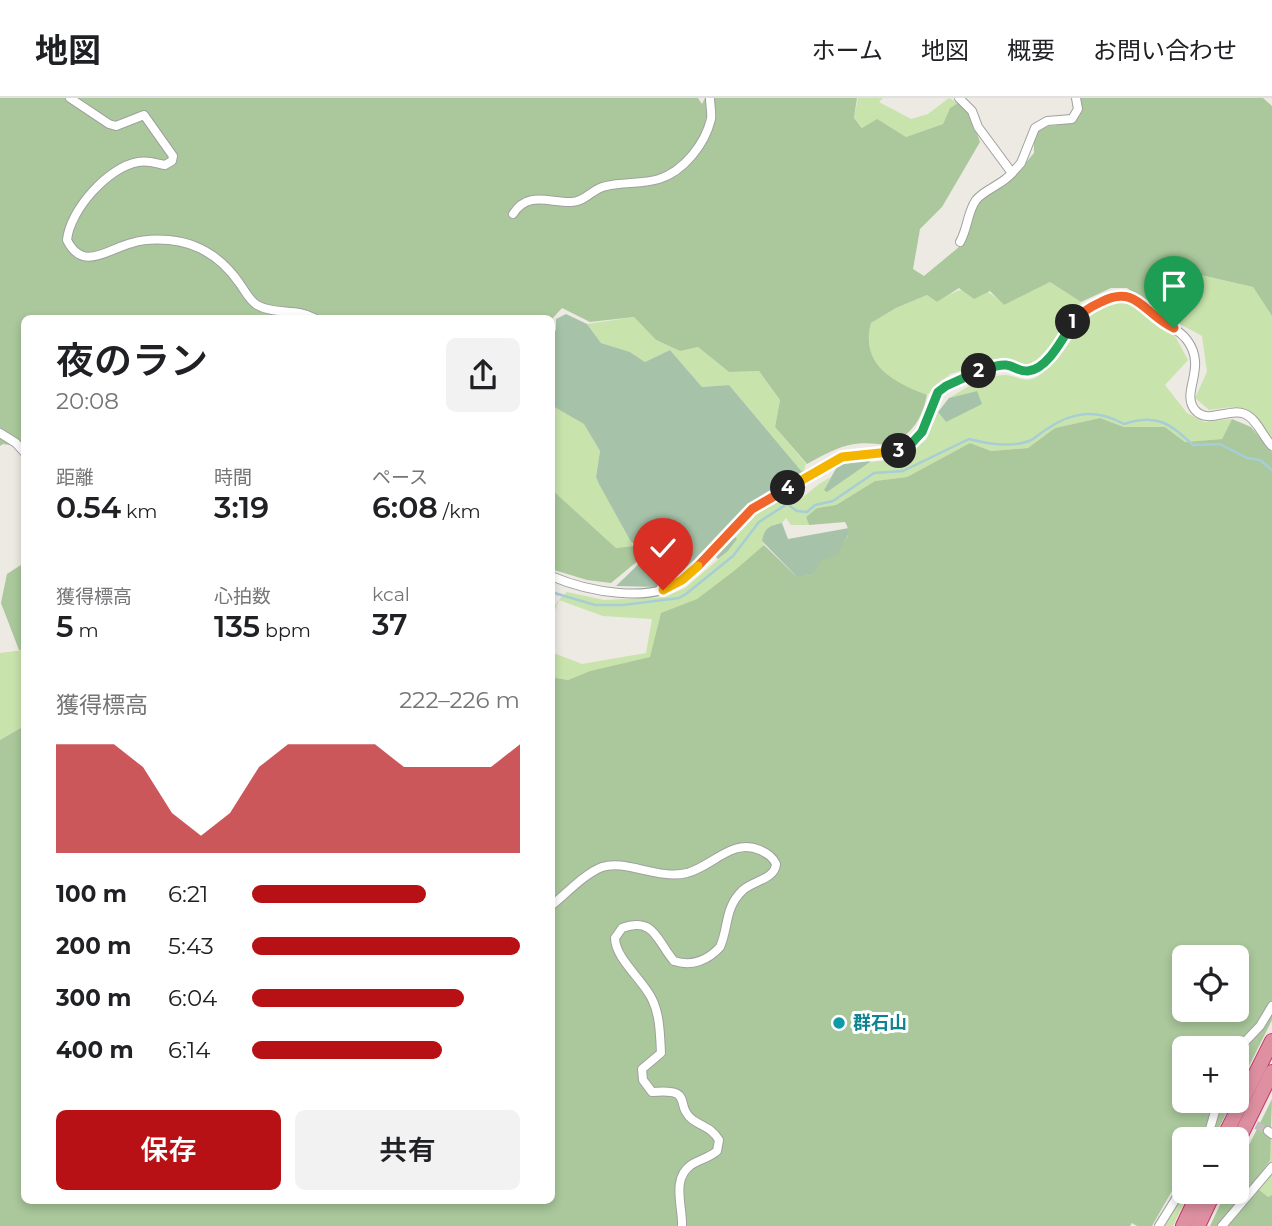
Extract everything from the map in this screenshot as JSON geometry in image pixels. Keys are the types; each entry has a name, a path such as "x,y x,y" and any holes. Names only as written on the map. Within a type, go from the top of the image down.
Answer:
{"highway":[{"path":"1229,1127 1272,1041"},
{"path":"1245,1127 1272,1072"},
{"path":"1183,1226 1193,1204"},
{"path":"1198,1226 1208,1204"}],"street":[{"path":"70,98 108,124 116,126 144,115 173,156 172,161 165,165 148,160 130,164 90,193 69,227 67,240 74,251 92,257 103,256 116,248 140,241 172,240 190,244 216,256 258,306 309,315"},
{"path":"513,214 518,206 531,200 543,198 580,201 600,187 658,179 674,172 705,138 712,117 710,98"},
{"path":"959,98 972,111 978,127 1012,173"},
{"path":"960,242 977,199 997,187 1021,163 1035,128 1047,121 1072,119 1078,109 1076,98"},
{"path":"555,577 586,588 633,593 671,587 701,563 752,509 842,457 899,451 911,444 922,432 930,418 934,399 946,386 968,374 998,365 1033,370 1050,356 1081,313 1119,295 1133,298 1188,341 1196,366 1190,400 1198,413 1205,416 1242,412 1249,416 1272,446"},
{"path":"0,433 21,449"},
{"path":"555,903 590,874 607,866 674,875 702,867 726,852 744,846 769,854 776,864 772,873 753,882 734,900 724,924 720,947 703,960 692,963 674,961 655,933 642,925 622,928 615,938 618,952 644,985 657,1012 661,1053 642,1069 643,1080 652,1092 662,1090 676,1093 689,1116 709,1128 719,1140 717,1151 704,1161 693,1164 685,1172 679,1190 682,1226"},
{"path":"1249,1037 1260,1026 1272,1006"},
{"path":"1222,1226 1272,1167"},
{"path":"1159,1226 1173,1204"}],"green space":[{"path":"0,98 698,98 702,104 705,98 857,98 854,118 862,128 877,119 906,137 943,124 950,108 958,103 969,111 980,142 942,207 920,229 913,269 924,276 965,242 971,217 981,199 1012,179 1034,153 1034,137 1042,127 1073,123 1082,109 1080,98 1263,98 1272,106 1272,316 1253,287 1201,275 1187,313 1169,318 1127,288 1111,288 1081,302 1050,282 1004,305 990,291 974,299 959,288 937,302 927,295 896,308 871,323 870,350 882,370 891,378 927,395 915,425 892,446 867,443 847,446 807,464 775,427 780,400 759,371 729,372 698,347 680,351 656,340 634,317 590,322 562,308 555,316 21,315 21,447 0,446"},
{"path":"858,98 883,98 879,102 911,119 928,114 949,98 958,103 950,108 943,124 906,137 877,120 863,128 854,118"},
{"path":"1201,275 1253,287 1272,316 1272,440 1259,420 1248,410 1233,407 1209,410 1195,398 1207,372 1202,336 1169,318 1188,313"},
{"path":"1050,282 1081,302 1056,341 1034,363 1024,366 1006,359 950,374 927,395 891,378 875,361 870,350 871,323 896,308 927,295 937,302 955,292 972,288 987,292 1004,305"},
{"path":"1128,302 1175,336 1188,360 1165,385 1187,413 1204,422 1232,419 1222,439 1185,442 1165,427 1124,427 1100,418 1055,428 1028,448 991,451 970,443 907,477 875,481 836,505 817,508 806,517 809,525 791,525 786,518 782,523 774,524 762,541 764,545 735,571 697,599 661,614 651,657 590,671 568,680 555,678 555,654 582,664 646,653 652,619 603,616 559,600 567,592 604,600 665,597 685,588 727,552 732,534 761,510 784,499 796,503 831,477 824,490 870,462 900,459 926,440 938,412 946,422 977,391 949,398 989,378 1004,375 1027,380 1037,377 1058,358 1089,318 1111,305"},
{"path":"566,314 587,324 601,343 630,352 645,362 670,350 702,387 729,385 803,473 742,510 701,558 678,580 661,587 616,586 644,559 647,550 631,542 599,484 596,477 600,451 584,424 555,407 556,319"},
{"path":"634,317 656,340 680,351 698,347 729,372 759,371 780,400 775,427 806,464 803,473 729,385 702,387 670,350 645,362 630,352 601,343 587,324"},
{"path":"977,391 982,404 946,422 938,412 949,398"},
{"path":"555,407 584,423 600,451 596,477 633,546 616,548 555,493"},
{"path":"1100,418 1124,427 1165,427 1185,442 1222,439 1232,419 1251,427 1272,452 1272,1020 1249,1066 1249,1036 1172,1036 1172,1113 1226,1113 1219,1127 1172,1127 1172,1191 1152,1226 1137,1226 1132,1223 1130,1226 0,1226 0,740 21,728 21,1204 555,1204 555,678 568,680 590,671 650,657 661,613 697,599 764,545 796,576 812,575 820,562 842,544 848,535 845,522 809,525 806,517 817,508 836,505 875,481 907,477 970,443 991,451 1028,448 1055,428"},
{"path":"870,462 827,492 824,490 838,465"},
{"path":"555,493 616,548 633,546 641,551 640,559 611,583 587,580 555,570"},
{"path":"782,523 788,539 849,528 849,532 838,555 822,560 812,575 797,577 762,541 768,528"},
{"path":"732,534 737,539 718,559 714,555"},
{"path":"21,565 21,650 1,603 7,574"},
{"path":"21,650 21,728 0,740 0,653"},
{"path":"1272,1099 1270,1160 1253,1185 1268,1197 1272,1195 1272,1226 1210,1226 1220,1204 1249,1204 1249,1145"},
{"path":"1272,1132 1272,1195 1268,1197 1252,1186 1270,1160"},
{"path":"1178,1204 1183,1204 1173,1226 1164,1226"}],"waterway":[{"path":"555,593 595,605 623,605 679,598 733,556 759,522 787,504 797,511 807,512 815,505 833,501 874,473 903,471 969,439 999,444 1022,443 1057,423 1085,414 1104,416 1124,424 1146,420 1163,422 1193,445 1220,444 1247,458 1260,460 1272,470"}],"tunnel":[{"path":"1232,1113 1268,1131"}],"place":[{"name":"群石山","path":"839,1023"}],"route":[{"path":"663,590 682,580 701,563 752,509 830,462 857,454 899,451 911,444 930,418 938,392 946,386 968,374 998,365 1027,371 1039,367 1062,342 1075,319 1093,306 1111,297 1126,295 1174,328"}]}
